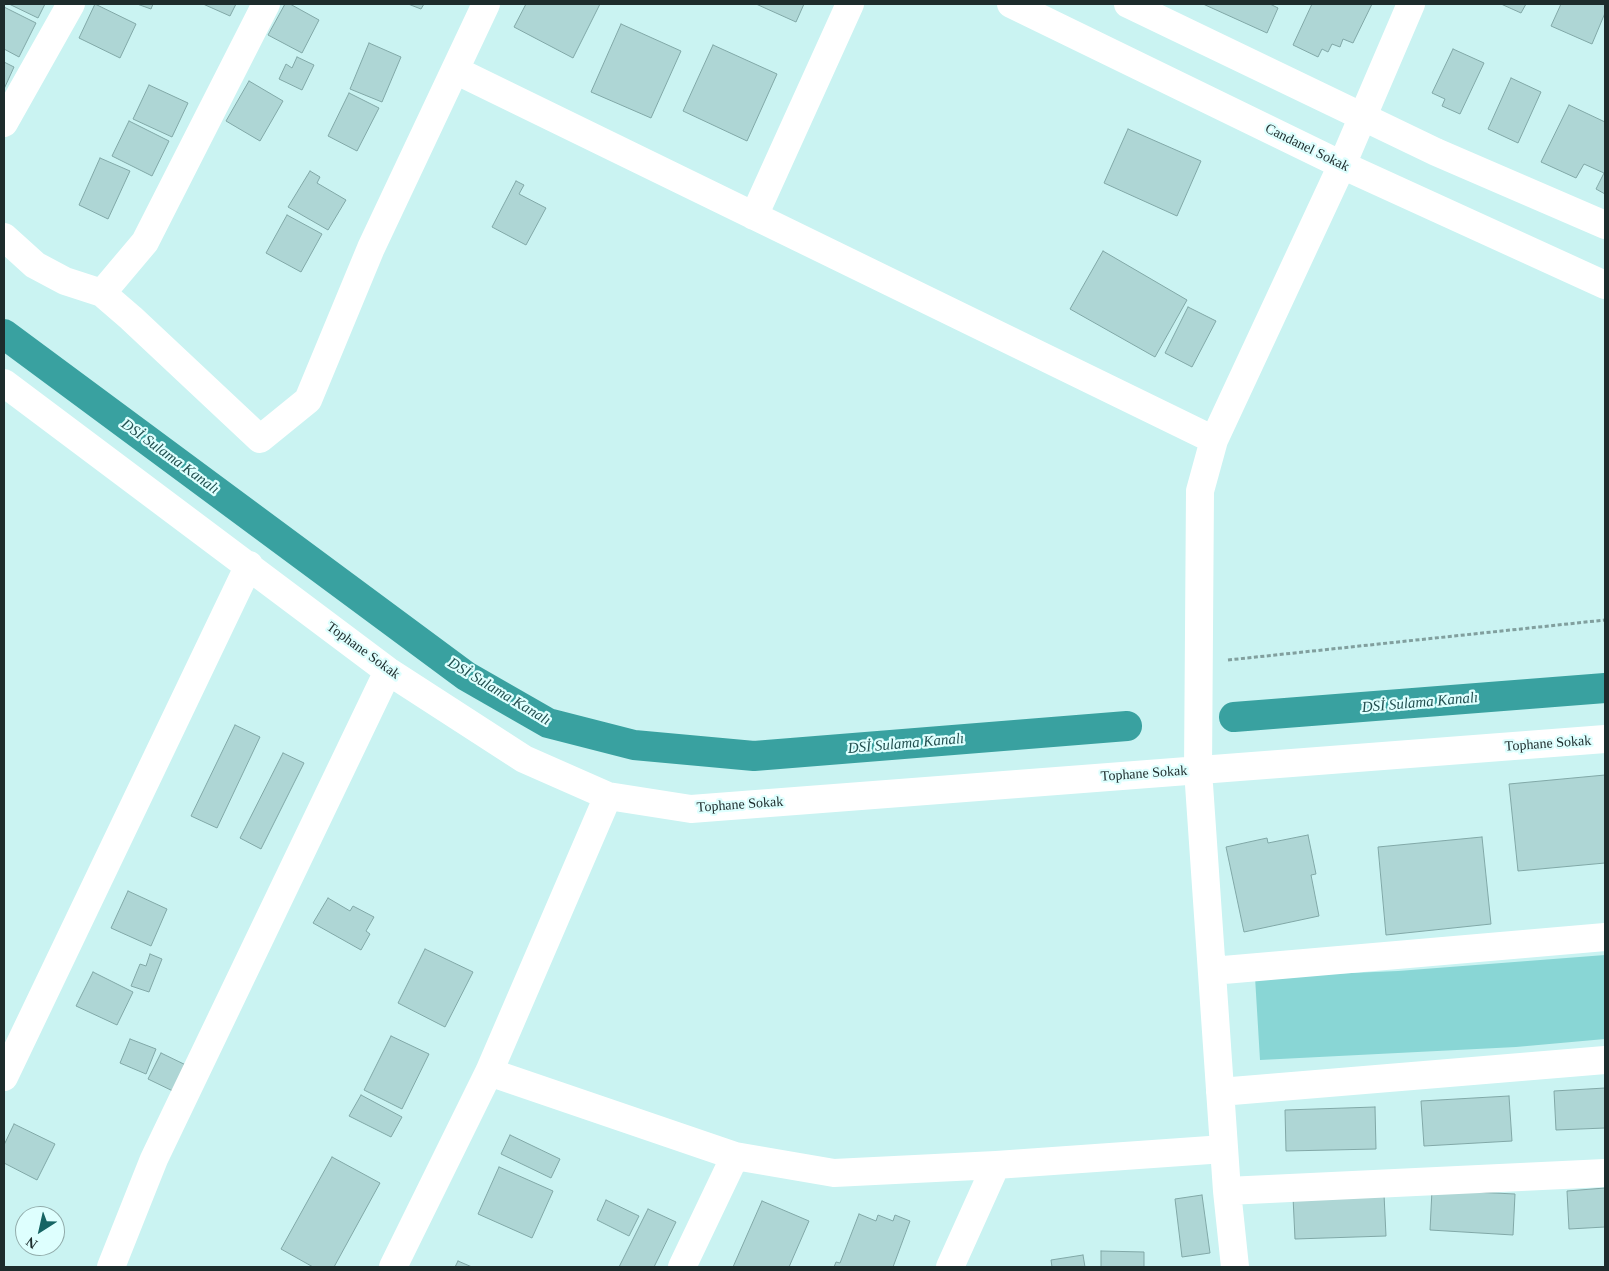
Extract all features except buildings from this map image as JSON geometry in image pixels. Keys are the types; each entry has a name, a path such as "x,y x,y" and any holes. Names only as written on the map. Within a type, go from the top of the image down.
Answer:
{"street":[{"path":"4,123 71,4"},
{"path":"102,293 145,242 266,4"},
{"path":"4,237 35,265 65,281 102,293 260,439 308,400 371,248 486,4"},
{"path":"754,216 850,4"},
{"name":"Candanel Sokak","path":"1011,4 1342,165 1605,285"},
{"path":"1128,4 1436,152 1605,225"},
{"path":"1235,1267 1227,1191 1198,770 1200,491 1214,440 1342,165 1411,4"},
{"path":"455,70 1214,440"},
{"name":"Tophane Sokak","path":"4,383 388,671 524,759 608,796 691,809 1605,739"},
{"path":"4,1077 249,565"},
{"path":"111,1267 154,1159 388,671"},
{"path":"393,1267 489,1072 608,796"},
{"path":"1212,971 1605,937"},
{"path":"1220,1092 1605,1060"},
{"path":"489,1072 735,1156 834,1173 996,1165 1224,1149"},
{"path":"682,1267 735,1156"},
{"path":"950,1267 996,1165"},
{"path":"1227,1191 1605,1173"}],"path":[{"path":"1199,663 1605,620"}],"shaded area":[{"path":"1605,955 1605,1039 1516,1047 1260,1060 1255,977 1398,971"}],"waterway":[{"name":"DSİ Sulama Kanalı","path":"4,334 466,676 548,723 634,745 754,756 1127,726"},
{"name":"DSİ Sulama Kanalı","path":"1234,717 1605,688"}]}
